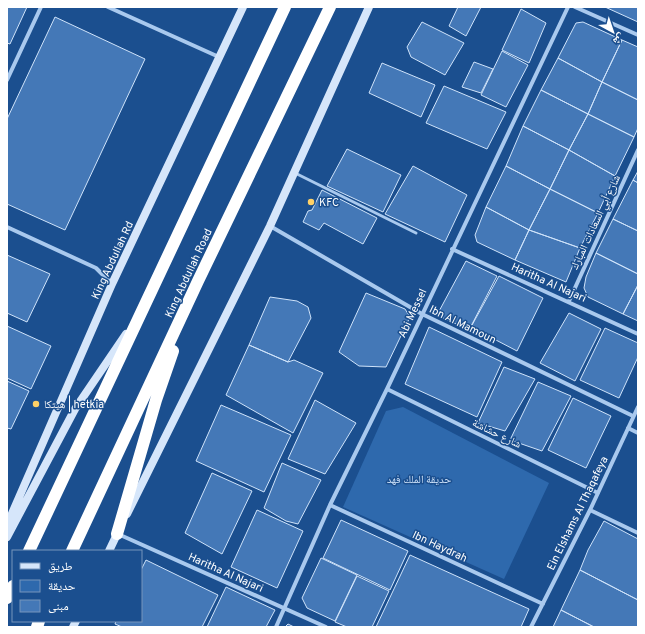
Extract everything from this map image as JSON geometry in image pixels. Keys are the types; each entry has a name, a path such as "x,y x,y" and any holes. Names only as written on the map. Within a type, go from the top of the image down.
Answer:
{"highway":[{"path":"29,550 285,7"},
{"name":"King Abdullah Road","path":"72,550 198,282 330,7"},
{"path":"117,534 156,400 198,282"},
{"path":"7,598 12,588"}],"main road":[{"name":"King Abdullah Rd","path":"7,525 112,284 243,7"},
{"path":"109,550 270,226 369,7"},
{"path":"7,537 75,409 138,317"}],"street":[{"path":"7,80 41,7"},
{"path":"108,7 219,57"},
{"name":"Abi Messel","path":"276,627 330,505 387,389 452,249 568,7"},
{"path":"576,7 638,35"},
{"name":"شارع أبي السعادات المبارك","path":"569,301 638,150"},
{"name":"Ibn Al Mamoun","path":"270,226 422,314 633,416"},
{"path":"7,227 96,268 112,284"},
{"name":"Haritha Al Najari","path":"452,249 569,301 638,334"},
{"name":"شارع حشاشة","path":"387,389 598,493"},
{"name":"Ein Elshams Al Thaqafeya","path":"531,627 590,510 638,407"},
{"path":"628,428 638,432"},
{"name":"Ibn Haydrah","path":"330,505 543,604"},
{"path":"590,510 638,533"},
{"name":"Haritha Al Najari","path":"117,534 326,627"}],"lane":[{"path":"294,172 416,233"}],"green space":[{"name":"حديقة الملك فهد","path":"403,407 549,483 504,579 343,507 386,411"}],"building":[{"path":"7,7 27,7 10,44 7,43"},
{"path":"458,7 481,7 466,36 449,26"},
{"path":"605,7 638,7 638,22"},
{"path":"521,9 546,23 529,63 502,50"},
{"path":"55,17 145,59 65,230 7,204 7,119"},
{"path":"422,22 464,43 445,75 411,57 407,47"},
{"path":"583,22 622,40 602,82 558,58 576,23"},
{"path":"622,40 638,47 638,100 602,82"},
{"path":"502,51 528,65 506,107 481,95"},
{"path":"558,58 602,82 588,114 541,90"},
{"path":"474,62 493,69 481,93 462,87"},
{"path":"382,63 435,85 421,117 369,93"},
{"path":"602,82 638,100 638,128 634,137 588,114"},
{"path":"444,86 506,112 487,149 426,123"},
{"path":"541,90 588,114 569,150 523,126"},
{"path":"588,114 634,137 615,176 569,150"},
{"path":"523,126 569,150 550,189 506,166"},
{"path":"347,149 401,175 383,212 327,186"},
{"path":"569,150 615,176 598,213 550,189"},
{"path":"413,166 467,195 445,242 385,214"},
{"path":"506,166 550,189 529,230 486,207"},
{"path":"638,171 638,183 633,180"},
{"path":"633,180 638,183 638,231 613,219"},
{"path":"550,189 598,213 580,248 529,230"},
{"path":"322,190 377,218 363,244 324,223 319,230 303,222 308,211 312,210"},
{"path":"486,207 529,230 515,260 477,242 475,235"},
{"path":"613,219 638,231 638,274 596,253"},
{"path":"529,230 580,248 566,282 515,260"},
{"path":"596,253 638,274 638,285 623,314 588,297 584,288 586,277"},
{"path":"7,255 50,274 27,322 7,313"},
{"path":"466,261 497,276 469,330 437,315"},
{"path":"499,276 543,298 517,351 471,327"},
{"path":"638,285 638,321 623,314"},
{"path":"366,293 405,309 410,317 386,367 359,366 339,352"},
{"path":"270,297 297,301 308,307 311,318 288,362 249,345"},
{"path":"569,313 601,329 575,381 540,363"},
{"path":"7,326 51,346 31,389 7,378"},
{"path":"429,327 502,362 477,417 405,384"},
{"path":"605,328 638,343 638,357 619,398 580,380"},
{"path":"249,345 288,362 294,360 323,373 293,433 226,395"},
{"path":"504,367 535,379 505,431 478,423"},
{"path":"7,381 29,391 11,429 7,428"},
{"path":"538,382 571,396 542,451 510,440"},
{"path":"573,398 611,416 586,468 548,450"},
{"path":"315,400 356,423 325,474 288,459"},
{"path":"221,405 291,435 264,492 196,461"},
{"path":"282,463 321,480 298,524 286,521 264,508"},
{"path":"212,473 252,491 222,554 185,533"},
{"path":"257,510 303,531 277,588 231,567"},
{"path":"341,520 408,551 390,590 323,558"},
{"path":"604,521 638,539 638,600 580,570 588,550"},
{"path":"410,555 529,609 521,627 376,627"},
{"path":"321,558 357,575 335,621 307,608 302,598"},
{"path":"146,560 218,595 202,627 122,627 115,624 116,622 142,622 142,568"},
{"path":"580,570 638,600 638,627 594,627 561,610"},
{"path":"357,576 389,591 372,627 347,627 335,622"},
{"path":"226,587 275,610 266,627 207,627"},
{"path":"561,610 594,627 553,627"},
{"path":"288,624 294,627 285,627"}],"place":[{"name":"KFC","path":"311,202"},
{"name":"هيتكا | hetkia","path":"36,404"}]}
